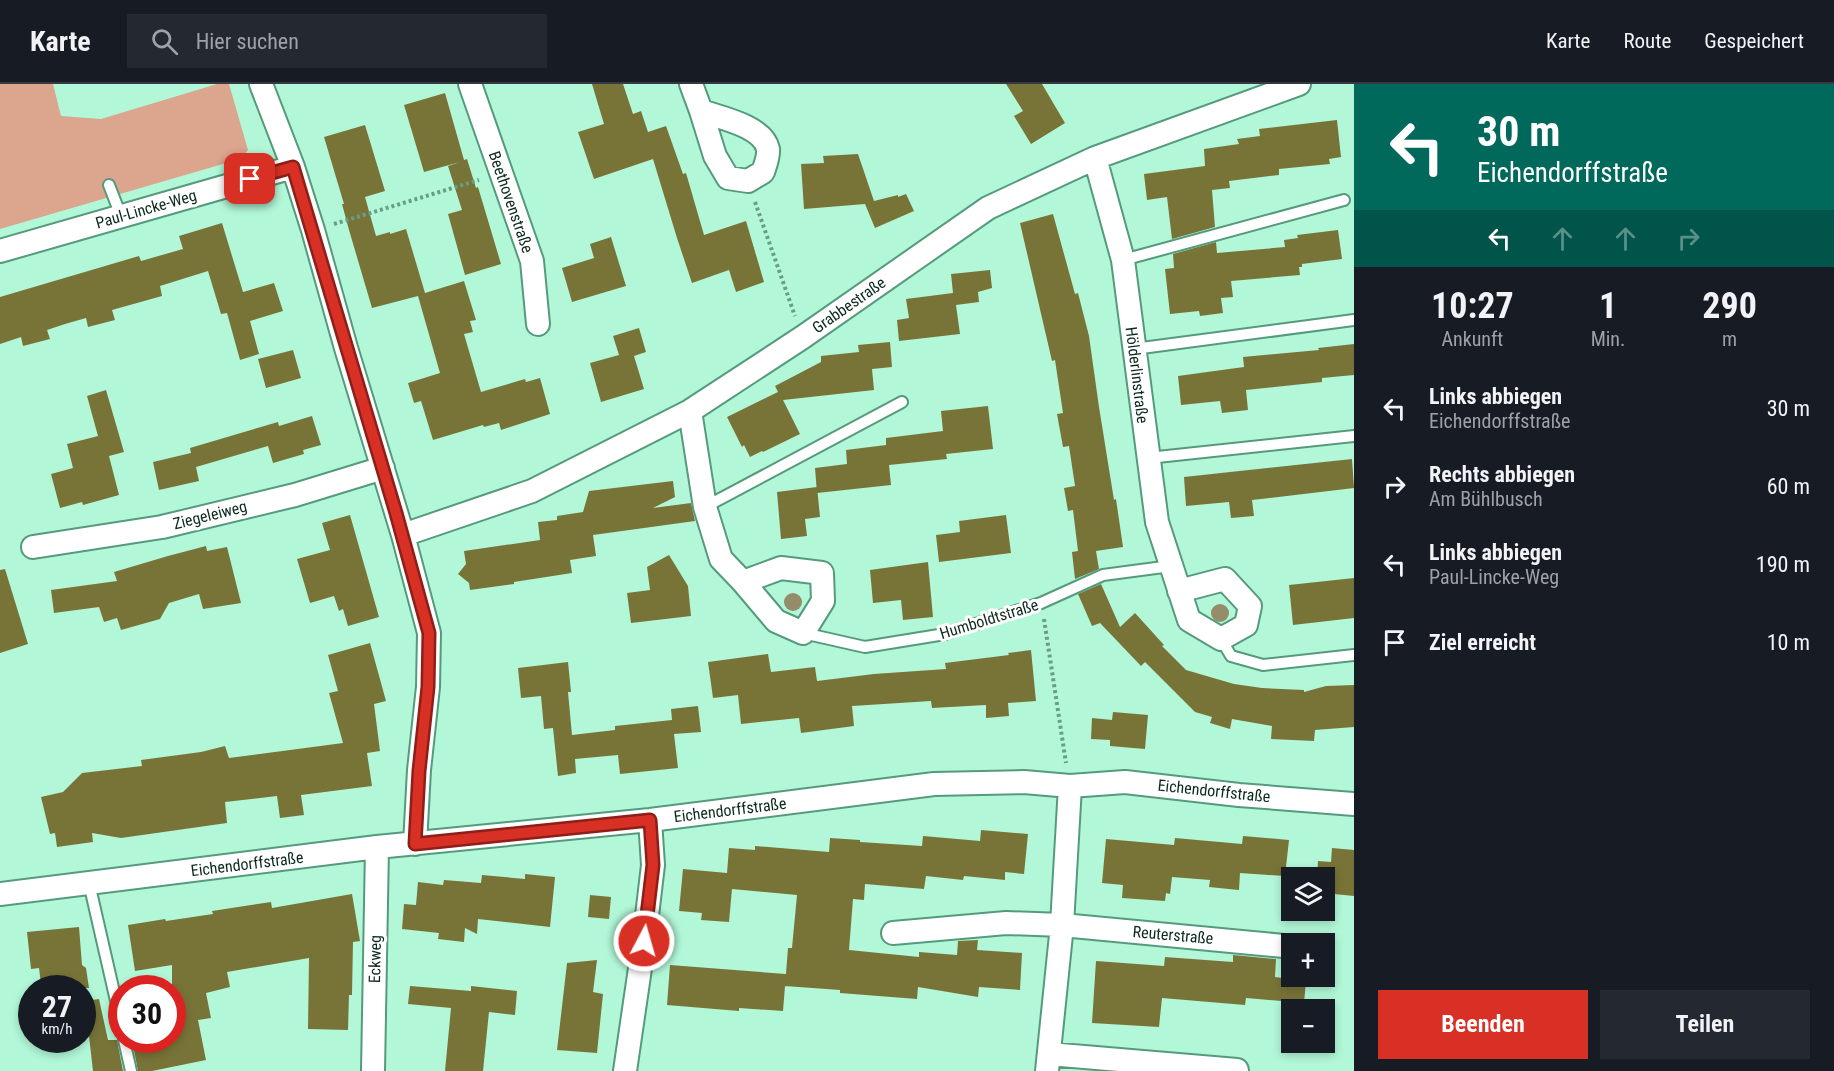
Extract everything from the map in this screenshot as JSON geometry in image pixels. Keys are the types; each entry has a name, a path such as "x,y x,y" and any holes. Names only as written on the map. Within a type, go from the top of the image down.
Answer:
{"street":[{"path":"261,84 293,167 313,231 403,536 429,633 428,687 419,771 415,844"},
{"name":"Beethovenstraße","path":"470,84 532,261 538,324"},
{"path":"691,84 715,156 728,178 748,181 763,172 768,151 762,137 750,128 701,111"},
{"name":"Grabbestraße","path":"403,536 532,491 690,411 802,337 988,208 1095,158 1299,84"},
{"name":"Hölderlinstraße","path":"1095,158 1123,260 1157,522 1189,620 1221,639"},
{"name":"Paul-Lincke-Weg","path":"0,251 293,167"},
{"name":"Humboldtstraße","path":"690,411 705,507 721,559 776,621 803,633"},
{"name":"Ziegeleiweg","path":"33,547 162,527 295,495 383,468"},
{"path":"742,582 781,568 822,573 823,601 803,633"},
{"path":"1179,591 1225,579 1250,606 1246,625 1221,639"},
{"name":"Eichendorffstraße","path":"0,894 377,848 650,820 934,784 1024,782 1070,786 1125,782 1239,795 1354,804"},
{"path":"1070,786 1062,925 1048,1063 1237,1070"},
{"path":"626,1071 653,865 650,820"},
{"name":"Eckweg","path":"374,1071 377,848"},
{"name":"Reuterstraße","path":"893,933 1006,923 1062,925 1281,946"}],"lane":[{"path":"109,185 121,216"},
{"path":"1123,260 1344,200"},
{"path":"1134,349 1354,320"},
{"path":"705,507 902,402"},
{"path":"1148,458 1354,436"},
{"name":"Humboldtstraße","path":"803,633 865,647 945,634 1041,603 1103,575 1171,566"},
{"name":"Hölderlinstraße","path":"1221,639 1231,656 1263,665 1354,655"},
{"path":"89,883 110,975"},
{"path":"127,1053 131,1071"}],"path":[{"path":"313,231 501,173"},
{"path":"748,181 802,337"},
{"path":"1041,603 1070,786"}],"shaded area":[{"path":"0,84 53,84 61,116 101,119 217,84 229,84 248,150 240,159 0,229"}],"building":[{"path":"592,84 623,84 633,114 641,111 648,132 666,126 683,174 686,173 704,235 746,221 764,282 736,292 729,270 692,283 653,159 594,179 578,132 604,124"},
{"path":"1006,84 1042,84 1065,123 1031,144 1014,116 1023,111"},
{"path":"445,93 464,160 467,159 476,188 478,187 501,264 465,275 448,214 462,210 448,166 460,162 424,172 404,105"},
{"path":"1337,120 1341,157 1329,159 1330,164 1279,169 1279,175 1229,181 1230,188 1212,190 1215,227 1172,239 1167,197 1147,200 1144,174 1205,166 1204,149 1239,144 1237,139 1260,136 1259,129"},
{"path":"365,125 385,191 365,197 376,236 406,229 425,293 464,281 476,320 470,321 473,332 464,334 481,392 525,379 526,382 540,378 550,414 501,430 499,423 484,427 483,425 433,440 421,401 414,403 408,383 440,373 418,296 372,308 324,137"},
{"path":"858,154 874,201 906,194 914,211 875,228 865,204 804,209 801,164 824,163 823,156"},
{"path":"1053,214 1089,336 1123,547 1096,551 1099,569 1075,579 1072,552 1078,551 1073,510 1068,511 1064,488 1075,486 1069,446 1063,447 1057,414 1063,413 1055,360 1052,361 1020,223"},
{"path":"222,223 243,292 274,283 283,311 250,321 259,354 240,360 227,313 221,314 208,271 160,286 162,296 112,310 115,320 88,327 86,318 47,330 50,339 23,346 21,337 0,344 0,297 139,256 141,261 183,249 179,236"},
{"path":"1338,230 1342,259 1302,264 1302,267 1299,267 1300,275 1231,281 1233,297 1221,298 1223,313 1200,316 1199,311 1170,314 1165,269 1174,268 1173,254 1216,242 1217,253 1285,247 1284,240 1298,238 1297,235"},
{"path":"611,237 626,286 572,302 562,268 594,258 590,244"},
{"path":"990,270 992,288 978,292 979,302 956,305 960,334 899,341 897,320 909,318 906,299 953,293 951,274"},
{"path":"639,328 646,352 634,356 644,389 601,402 590,363 619,355 613,336"},
{"path":"890,342 892,367 872,369 874,390 783,400 800,434 750,457 744,445 742,447 727,417 778,392 775,386 821,362 821,356 859,352 858,345"},
{"path":"1354,344 1354,375 1322,378 1322,382 1246,390 1248,410 1222,413 1220,401 1181,405 1178,376 1244,367 1243,357 1319,350 1318,348"},
{"path":"293,350 301,378 266,388 258,359"},
{"path":"106,390 124,452 109,456 119,495 83,505 82,502 60,508 51,474 73,468 67,444 98,436 87,396"},
{"path":"988,406 993,449 946,454 947,459 889,465 891,485 817,493 815,468 847,464 846,450 886,445 886,438 943,431 941,411"},
{"path":"312,416 321,445 303,450 304,454 273,463 268,446 196,467 199,481 159,490 153,462 191,453 190,448 278,422 279,426"},
{"path":"1352,459 1354,488 1252,500 1254,516 1231,518 1229,502 1186,506 1184,477"},
{"path":"673,481 675,497 653,508 691,503 695,521 593,535 596,556 570,560 572,573 470,590 469,583 458,574 466,564 464,551 540,540 538,522 557,520 557,516 583,512 589,491"},
{"path":"817,487 820,517 805,519 807,536 781,539 777,492"},
{"path":"350,515 379,617 348,626 343,609 339,611 334,596 310,603 297,559 330,550 322,523"},
{"path":"1006,515 1011,553 939,562 936,535 960,532 959,521"},
{"path":"206,546 207,551 227,547 241,603 203,609 199,594 169,603 160,619 121,630 117,618 104,622 99,607 54,613 51,590 117,581 114,572"},
{"path":"669,555 688,586 691,616 631,623 627,593 650,590 647,567"},
{"path":"928,562 933,617 903,620 901,600 873,603 870,570"},
{"path":"5,569 28,644 0,653 0,570"},
{"path":"1354,578 1354,618 1293,625 1289,585"},
{"path":"1101,584 1120,627 1135,613 1164,645 1162,646 1186,670 1234,684 1304,690 1304,692 1326,686 1354,685 1354,727 1315,730 1314,741 1271,739 1272,726 1232,719 1230,729 1210,723 1212,717 1195,712 1145,662 1141,666 1100,623 1092,626 1078,594"},
{"path":"370,643 386,701 374,704 380,751 367,753 372,786 301,795 304,815 280,818 277,796 225,802 227,823 121,838 92,833 93,842 57,847 55,833 50,834 41,797 63,792 82,773 142,766 141,760 201,752 225,746 229,758 343,743 329,693 338,691 328,655"},
{"path":"1031,650 1036,701 1008,703 1009,716 986,718 986,705 932,708 931,701 852,706 854,726 801,733 799,718 741,724 738,695 713,698 708,662 768,654 771,672 815,667 817,681 946,669 945,663"},
{"path":"568,662 572,735 615,730 615,726 672,720 671,709 698,706 701,732 674,734 678,768 620,774 618,755 575,759 576,773 558,776 553,728 544,729 541,696 521,698 518,668"},
{"path":"1113,712 1148,715 1145,749 1110,746 1110,740 1091,739 1092,718 1112,720"},
{"path":"981,830 1028,834 1024,874 1005,872 1005,880 964,876 963,880 926,876 924,889 865,884 864,900 853,899 849,950 919,957 919,952 957,955 958,941 978,940 977,950 1022,953 1020,990 979,987 978,997 918,987 917,999 785,986 788,948 792,948 797,895 732,889 729,922 701,920 702,913 679,911 683,869 727,873 729,848 755,850 755,846 829,852 830,838 922,846 923,836 980,841"},
{"path":"1243,836 1289,840 1286,867 1281,867 1281,876 1240,873 1239,890 1209,887 1210,880 1172,877 1170,894 1166,893 1165,901 1122,898 1123,885 1102,883 1106,839 1174,845 1175,838 1242,844"},
{"path":"1332,848 1354,850 1354,896 1335,894 1335,867 1318,867 1318,861 1331,862"},
{"path":"525,874 555,877 550,927 478,919 477,934 465,928 464,942 438,939 439,933 402,929 404,904 416,905 418,882 443,885 444,880 481,883 482,875 525,879"},
{"path":"352,894 360,941 353,942 352,995 349,995 348,1030 308,1029 309,958 227,972 230,987 206,993 211,1018 198,1020 206,1060 152,1071 138,1071 135,1053 186,1053 186,975 172,975 172,965 135,971 128,925 213,914 212,911 271,902 272,908"},
{"path":"590,895 611,897 609,919 588,917"},
{"path":"79,927 82,965 86,968 87,975 40,975 39,968 31,969 27,932"},
{"path":"1233,955 1276,959 1275,977 1281,978 1281,987 1305,987 1304,999 1281,999 1281,1001 1246,998 1245,1005 1162,998 1159,1027 1092,1023 1096,961 1164,966 1165,957 1233,962"},
{"path":"597,960 593,992 603,994 597,1053 557,1050 567,963"},
{"path":"670,965 786,974 783,1011 739,1008 739,1011 667,1005"},
{"path":"410,986 471,991 471,986 517,991 515,1015 489,1012 483,1071 445,1071 451,1008 408,1004"},
{"path":"96,999 99,999 108,1040 108,1053 120,1053 123,1071 93,1071 91,1053 96,1053"}],"route":[{"path":"250,179 293,167 396,513 429,633 428,687 419,771 415,844 650,820 653,865 644,941"}]}
